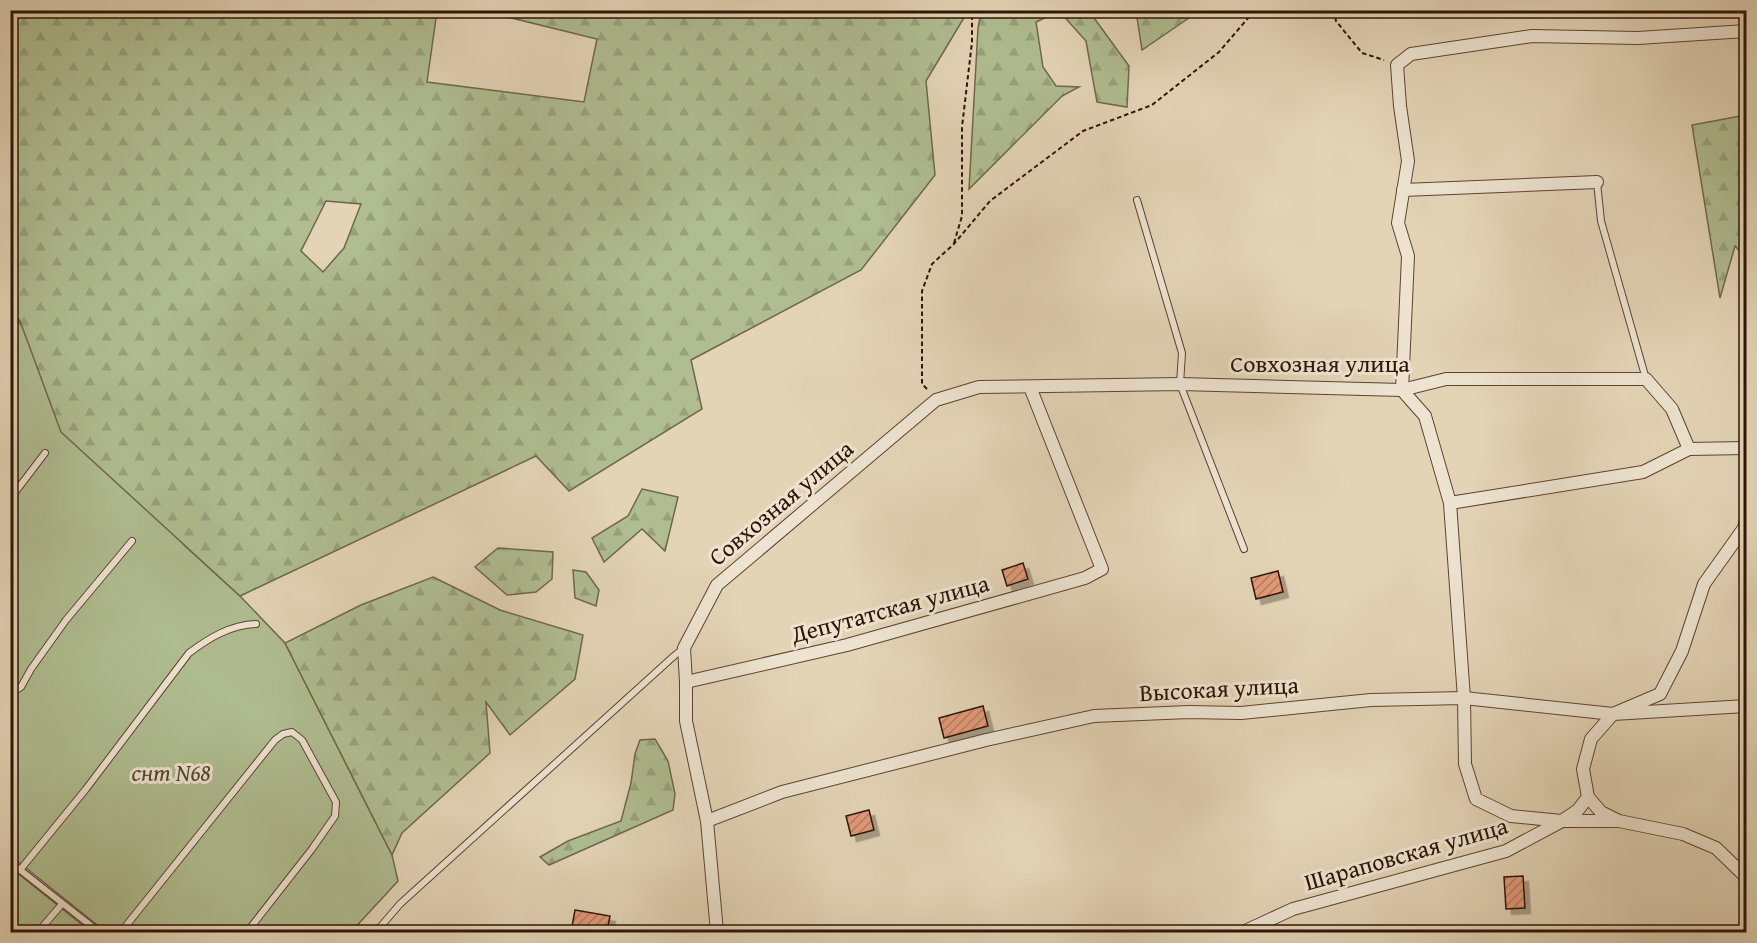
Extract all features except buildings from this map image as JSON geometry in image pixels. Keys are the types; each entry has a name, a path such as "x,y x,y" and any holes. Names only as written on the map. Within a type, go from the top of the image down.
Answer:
{"street":[{"path":"1588,797 1578,810 1562,821 1511,816 1476,799 1465,764 1464,698 1450,503 1425,416 1402,390 1408,256 1398,223 1408,160 1400,106 1397,64 1411,54 1532,36 1638,38 1746,31"},
{"path":"1403,190 1597,182"},
{"name":"Совхозная улица","path":"684,648 717,585 936,400 979,387 1180,384 1402,390 1446,379 1646,379"},
{"path":"1646,379 1672,409 1689,449"},
{"name":"Депутатская улица","path":"686,682 847,645 1085,578 1102,568 1029,387"},
{"path":"1450,503 1643,472 1689,449 1746,448"},
{"path":"1619,821 1601,812 1588,797 1583,770 1591,739 1613,714 1660,694 1682,651 1704,584 1744,528 1746,520"},
{"path":"684,648 686,721 707,821 717,933"},
{"name":"Высокая улица","path":"707,821 782,792 986,740 1094,716 1189,712 1241,713 1371,700 1464,698 1613,714 1746,706"},
{"name":"Шараповская улица","path":"1243,933 1293,909 1506,851 1562,821 1619,821 1683,834 1716,848 1746,877"}],"lane":[{"path":"1597,182 1601,221 1646,379"},
{"path":"1137,200 1182,353 1180,384 1244,549"},
{"path":"10,499 45,453"},
{"path":"10,694 21,687 66,620 132,542"},
{"path":"20,870 86,789 189,653 212,636 245,624 256,624"},
{"path":"376,933 409,896 684,648"},
{"path":"121,933 275,740 283,734 292,732 302,740 336,802 335,816 247,933"},
{"path":"10,862 99,933"},
{"path":"38,933 62,904"}],"path":[{"path":"953,245 962,216 962,127 972,42 972,10"},
{"path":"936,400 922,384 922,291 932,264 953,245 990,201 1083,131 1152,105 1219,52 1255,10"},
{"path":"1334,10 1336,21 1362,53 1397,64"}],"green space":[{"path":"1136,10 1199,11 1142,50"},
{"path":"10,11 437,11 427,82 584,102 597,39 483,11 968,11 926,81 935,175 861,270 691,360 702,409 569,491 536,456 240,596 61,432 20,321 11,310","holes":["326,201 361,204 344,248 323,272 301,251"]},
{"path":"1059,11 1036,22 1043,67 1056,86 1079,87 1062,96 969,189 978,28 981,12"},
{"path":"1059,11 1089,11 1129,66 1127,107 1097,102 1086,41"},
{"path":"1746,115 1746,258 1735,246 1720,298 1692,125"},
{"name":"снт N68","path":"10,310 184,545 240,596 285,643 392,855 398,881 351,932 106,932 11,856"},
{"path":"642,489 678,497 665,551 642,529 604,562 592,538 628,516"},
{"path":"498,548 553,552 552,579 536,592 507,595 475,567"},
{"path":"573,570 586,572 599,590 596,606 575,598"},
{"path":"433,577 500,610 583,635 575,679 510,735 486,702 490,753 402,833 392,855 285,643 361,605"},
{"path":"655,739 668,761 675,794 673,810 549,865 540,857 568,841 621,821 640,740"},
{"path":"11,868 91,932 11,932"}]}
